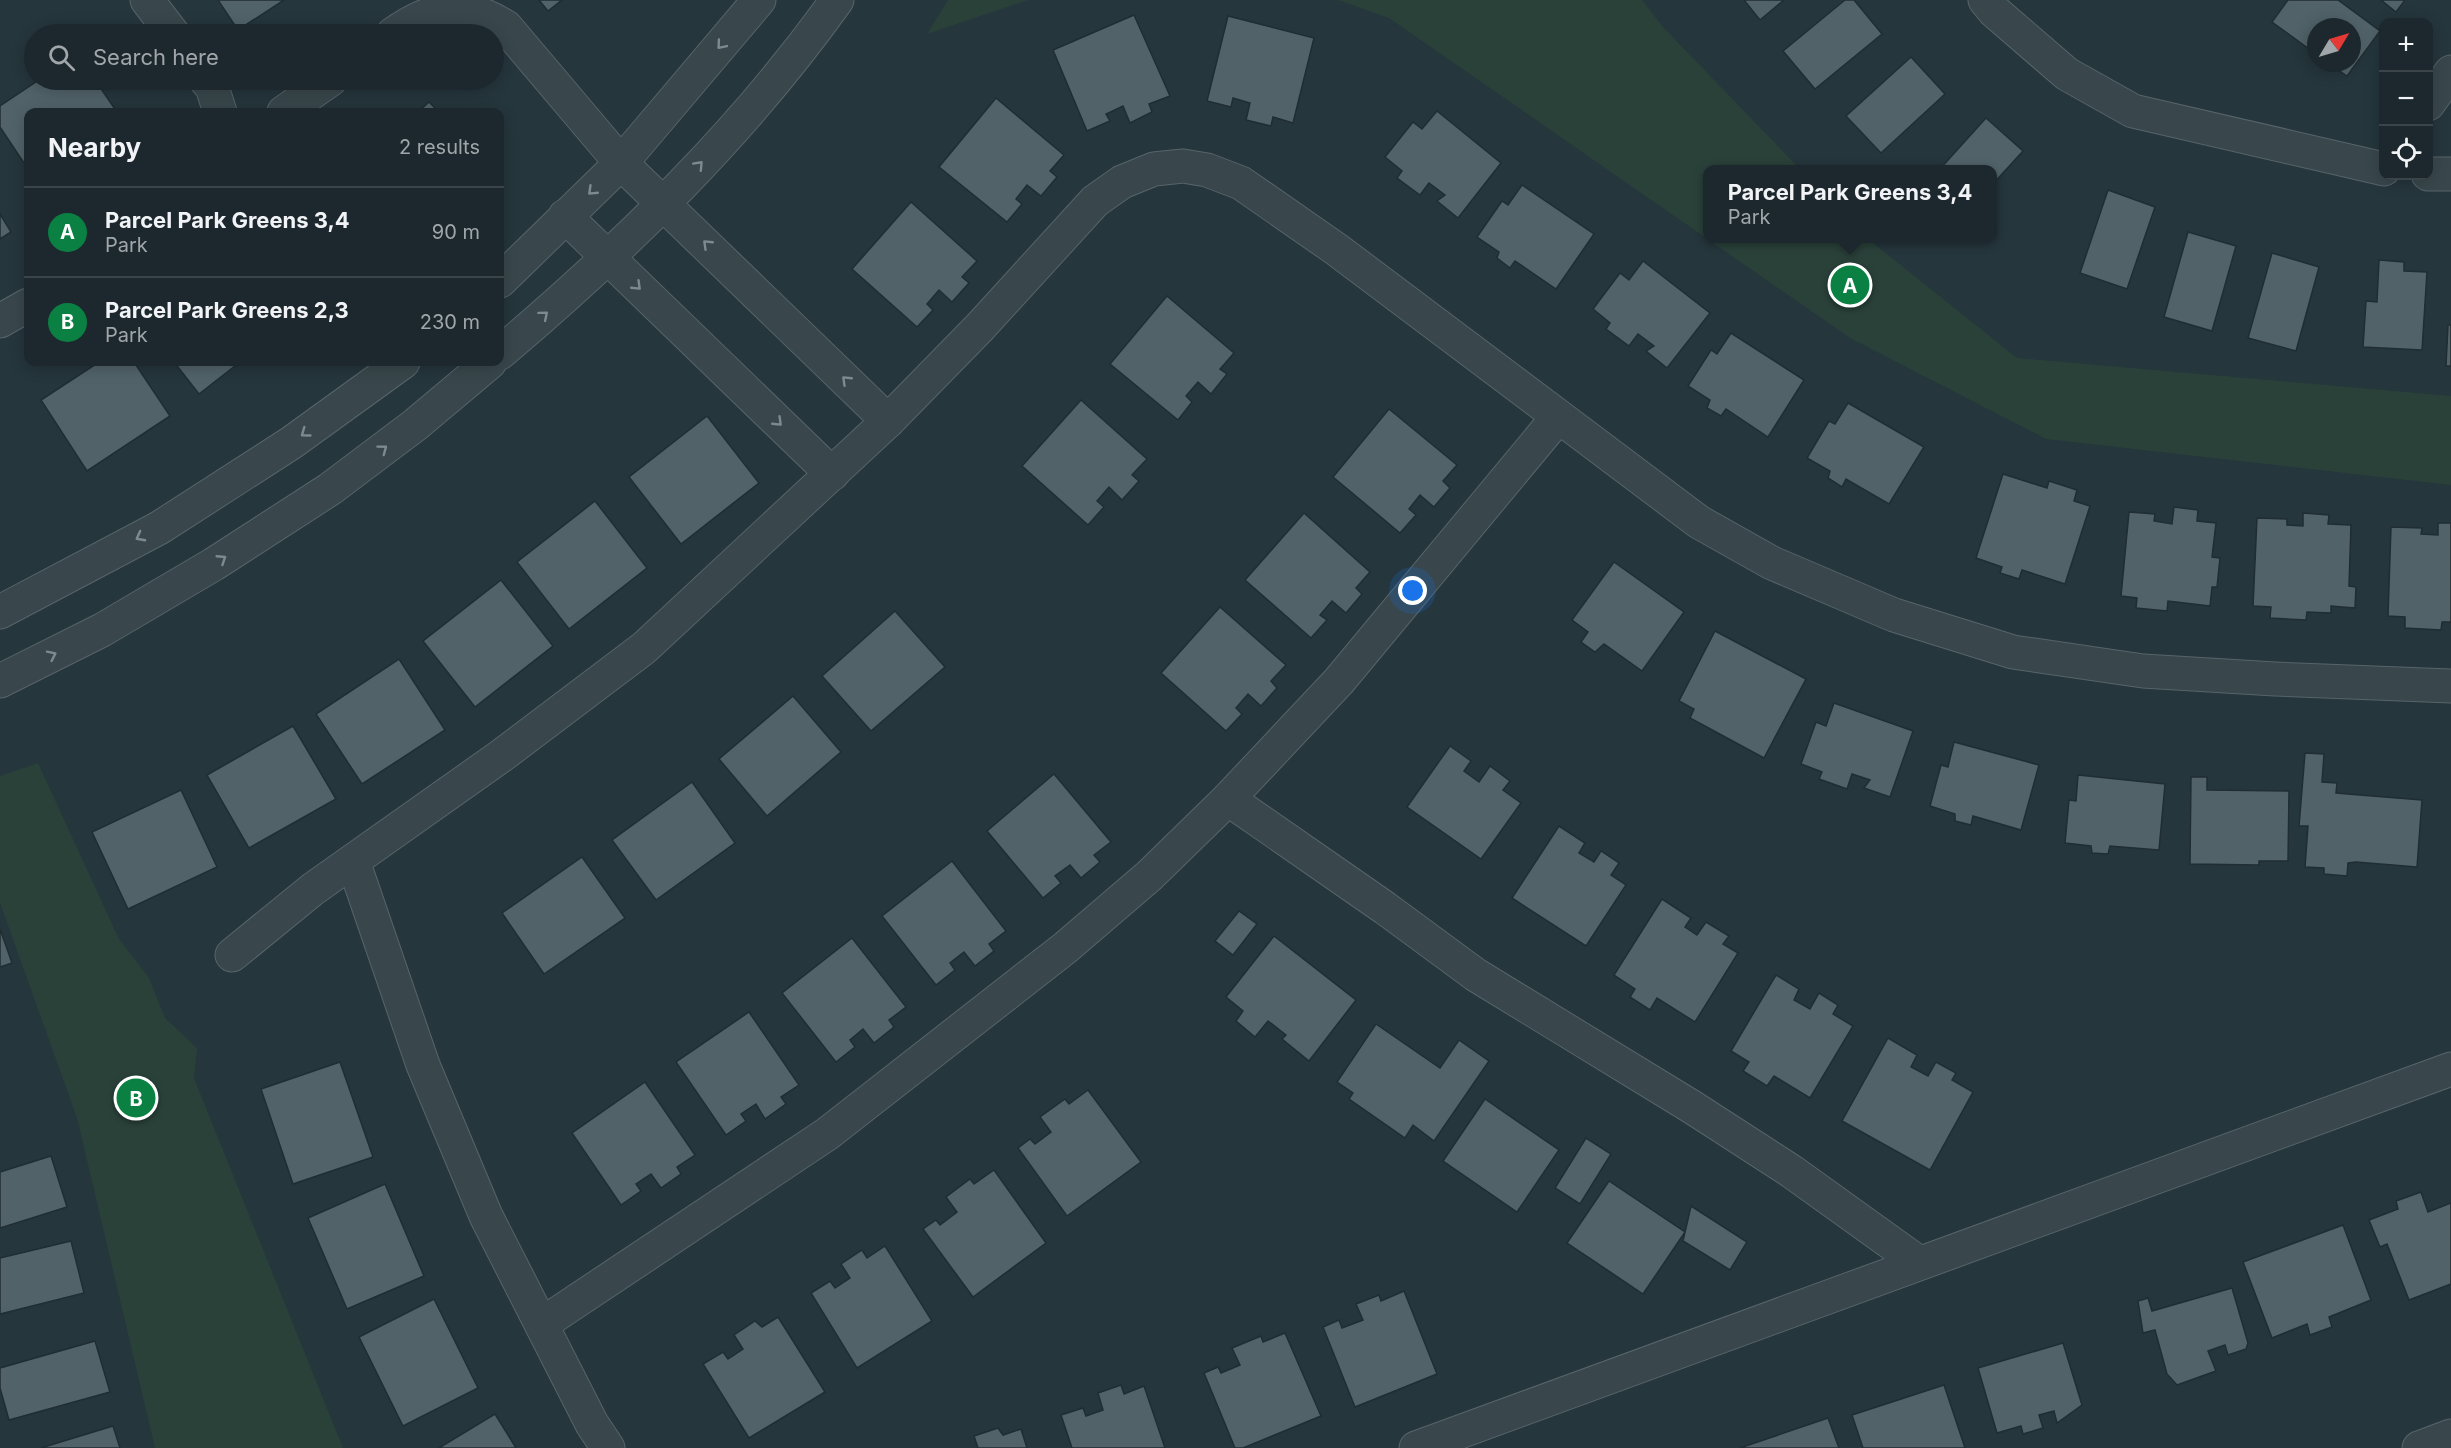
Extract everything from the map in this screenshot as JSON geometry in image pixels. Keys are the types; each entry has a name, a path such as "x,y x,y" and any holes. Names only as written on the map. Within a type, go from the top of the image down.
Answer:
{"street":[{"path":"147,0 165,24"},
{"path":"504,277 621,163 759,0"},
{"path":"504,350 570,294 664,203 747,114 837,0"},
{"path":"1985,0 2067,74 2133,111 2375,160"},
{"path":"407,24 435,8 452,5 466,6 488,14 502,24"},
{"path":"504,26 621,163 888,421"},
{"path":"2433,97 2451,72"},
{"path":"213,90 219,108"},
{"path":"290,108 316,90"},
{"path":"232,955 313,889 501,756 644,648 888,421 980,327 1095,201 1122,182 1154,169 1183,166 1207,170 1241,183 1336,249 1699,522 1772,563 1894,615 2013,652 2143,670 2275,679 2451,686"},
{"path":"2433,174 2451,174"},
{"path":"565,216 832,474"},
{"path":"0,321 24,307"},
{"path":"0,612 159,528 291,443 397,366"},
{"path":"0,681 102,630 214,564 321,495 415,425 485,366"},
{"path":"542,1324 827,1134 1065,948 1149,876 1228,799 1339,681 1558,417"},
{"path":"1228,799 1385,908 1476,975 1692,1107 1791,1171 1919,1263"},
{"path":"353,861 423,1065 486,1216 592,1424 608,1448"},
{"path":"1416,1448 2451,1069"},
{"path":"2419,1448 2451,1436"}],"green space":[{"path":"948,0 1028,0 927,34"},
{"path":"1338,0 1642,0 1663,27 1796,165 1703,165 1703,236 1389,18"},
{"path":"1713,243 1873,243 2017,358 2451,396 2451,485 2046,439 1850,338"},
{"path":"38,763 119,939 149,978 165,1018 197,1048 194,1078 343,1448 155,1448 77,1118 0,903 0,776"}],"building":[{"path":"218,0 284,0 247,24 234,24"},
{"path":"539,0 562,0 548,11"},
{"path":"1744,0 1784,0 1760,20"},
{"path":"1845,0 1854,0 1882,34 1815,89 1783,51"},
{"path":"2288,0 2338,0 2379,30 2379,32 2361,57 2361,18 2307,18 2307,47 2272,22"},
{"path":"2381,0 2405,0 2396,12"},
{"path":"1134,15 1170,96 1149,104 1152,112 1130,123 1123,106 1106,114 1110,121 1087,131 1053,50"},
{"path":"1228,16 1314,38 1293,123 1273,117 1271,126 1246,120 1250,103 1233,98 1231,107 1207,101"},
{"path":"1911,57 1945,94 1881,153 1846,116"},
{"path":"24,90 102,90 114,108 24,108 24,163 0,127 0,106"},
{"path":"996,98 1064,155 1050,171 1057,177 1041,196 1027,185 1016,199 1022,204 1007,222 939,167"},
{"path":"429,102 435,108 422,108"},
{"path":"1437,111 1501,163 1458,218 1437,201 1445,195 1429,183 1420,195 1397,178 1402,171 1385,157 1413,122 1422,129"},
{"path":"1986,118 2023,151 1997,180 1997,165 1944,165"},
{"path":"1522,185 1594,234 1556,289 1515,261 1510,268 1497,258 1499,252 1477,237 1502,201 1508,205"},
{"path":"2108,190 2155,207 2127,289 2080,273"},
{"path":"911,202 977,261 962,277 969,283 952,302 939,290 927,304 933,310 917,327 852,269"},
{"path":"0,214 11,232 0,239"},
{"path":"2188,232 2236,246 2212,331 2164,317"},
{"path":"2272,253 2319,267 2296,351 2248,338"},
{"path":"2379,260 2404,262 2404,271 2427,272 2422,350 2363,347 2366,301 2377,302"},
{"path":"1643,261 1710,313 1667,368 1646,351 1654,346 1638,334 1629,346 1606,329 1610,323 1593,309 1620,273 1629,280"},
{"path":"1167,296 1234,353 1220,369 1227,374 1211,394 1198,382 1186,396 1192,402 1178,420 1110,364"},
{"path":"2448,325 2451,325 2451,366 2446,366"},
{"path":"1731,333 1804,380 1768,437 1726,409 1721,416 1707,408 1710,400 1688,386 1711,350 1717,354"},
{"path":"93,366 137,366 170,416 87,471 41,400"},
{"path":"177,366 235,366 199,394"},
{"path":"1081,400 1147,459 1132,475 1139,481 1122,500 1109,487 1097,501 1104,507 1088,525 1022,466"},
{"path":"1848,403 1924,447 1889,504 1846,479 1842,487 1828,478 1830,471 1807,458 1829,421 1835,424"},
{"path":"1389,409 1457,465 1443,481 1450,488 1434,507 1420,495 1409,509 1416,515 1400,533 1333,477"},
{"path":"707,416 759,483 681,544 629,477"},
{"path":"2003,474 2047,488 2049,481 2077,490 2074,501 2090,506 2065,584 2022,570 2019,579 2000,573 2002,567 1976,558"},
{"path":"595,501 647,568 569,629 517,562"},
{"path":"2174,507 2198,510 2197,521 2216,523 2212,557 2220,558 2217,587 2212,587 2210,606 2168,601 2167,611 2136,608 2137,598 2121,596 2129,512 2155,514 2154,521 2172,524"},
{"path":"1304,513 1370,572 1356,588 1362,594 1346,613 1332,601 1320,615 1327,620 1311,638 1245,580"},
{"path":"2303,513 2329,515 2328,524 2351,525 2349,586 2356,587 2355,608 2331,606 2331,613 2307,612 2306,620 2270,618 2271,607 2253,606 2257,518 2287,519 2287,525 2303,526"},
{"path":"2438,523 2451,523 2451,622 2442,622 2441,630 2405,628 2405,617 2388,616 2391,527 2422,528 2421,534 2438,535"},
{"path":"1614,562 1684,612 1642,671 1604,644 1595,652 1581,642 1588,632 1572,620"},
{"path":"501,580 553,646 475,707 423,641"},
{"path":"1220,607 1286,665 1271,681 1277,688 1261,706 1248,694 1236,708 1242,714 1226,731 1161,673"},
{"path":"895,611 945,667 871,731 822,676"},
{"path":"1715,631 1806,679 1764,758 1690,718 1694,709 1679,701"},
{"path":"399,659 445,730 362,784 316,714"},
{"path":"793,696 841,752 767,816 719,759"},
{"path":"1834,703 1913,731 1890,797 1864,788 1870,780 1852,774 1847,789 1819,779 1822,772 1801,764 1816,722 1826,726"},
{"path":"293,726 336,799 249,848 207,775"},
{"path":"1954,742 2039,765 2021,830 1973,816 1971,825 1955,821 1955,814 1930,806 1941,765 1948,767"},
{"path":"1450,746 1471,761 1464,771 1479,782 1490,766 1510,781 1503,790 1521,803 1481,859 1407,807"},
{"path":"2305,753 2324,754 2322,782 2337,783 2336,793 2422,800 2417,867 2348,863 2347,876 2324,874 2324,868 2305,867 2308,826 2299,826"},
{"path":"1054,774 1111,842 1094,855 1100,862 1081,878 1070,865 1055,876 1061,883 1043,898 987,831"},
{"path":"2078,775 2165,784 2159,850 2110,846 2108,854 2092,853 2091,846 2065,843 2069,800 2076,801"},
{"path":"2191,777 2207,777 2207,790 2289,791 2288,861 2259,861 2259,865 2190,864"},
{"path":"692,782 735,843 656,900 612,840"},
{"path":"181,790 217,867 128,909 92,832"},
{"path":"1559,826 1585,843 1579,853 1594,862 1601,851 1619,863 1611,875 1626,885 1586,946 1512,898"},
{"path":"582,857 625,918 544,974 502,913"},
{"path":"952,861 1006,931 989,944 994,951 975,966 964,952 950,963 955,970 936,985 882,916"},
{"path":"1662,899 1691,918 1685,927 1697,935 1706,922 1729,936 1723,944 1738,953 1695,1022 1657,998 1650,1010 1630,997 1635,989 1614,975"},
{"path":"1239,911 1257,924 1233,955 1215,941"},
{"path":"0,929 12,963 0,967"},
{"path":"1274,936 1356,1000 1309,1061 1282,1039 1286,1035 1268,1021 1255,1037 1236,1021 1243,1011 1226,997"},
{"path":"852,938 906,1007 889,1020 894,1027 874,1043 863,1029 850,1040 855,1047 836,1062 782,993"},
{"path":"1776,975 1799,989 1794,1000 1810,1009 1819,993 1838,1005 1833,1014 1853,1026 1810,1098 1774,1076 1767,1086 1743,1071 1749,1062 1731,1051"},
{"path":"749,1012 799,1085 781,1097 786,1104 765,1119 756,1104 741,1114 746,1121 726,1135 676,1062"},
{"path":"1376,1024 1440,1068 1459,1040 1489,1061 1434,1141 1413,1125 1405,1138 1349,1099 1353,1093 1337,1082"},
{"path":"1888,1038 1917,1055 1911,1067 1928,1076 1936,1062 1956,1073 1952,1080 1973,1092 1930,1170 1842,1121"},
{"path":"340,1062 373,1157 293,1184 261,1089"},
{"path":"645,1082 695,1155 677,1167 681,1174 661,1188 651,1174 636,1184 641,1191 621,1205 572,1133"},
{"path":"1088,1090 1141,1162 1067,1216 1018,1148 1030,1139 1035,1144 1051,1132 1040,1117 1065,1099 1069,1104"},
{"path":"1485,1099 1559,1150 1517,1212 1443,1161"},
{"path":"1586,1138 1611,1154 1580,1204 1555,1188"},
{"path":"51,1156 67,1207 0,1228 0,1172"},
{"path":"994,1170 1046,1243 973,1297 923,1229 936,1220 940,1225 957,1212 946,1197 970,1179 974,1184"},
{"path":"1609,1181 1685,1232 1643,1294 1567,1243"},
{"path":"385,1184 424,1276 347,1309 308,1218"},
{"path":"2421,1192 2428,1212 2451,1203 2451,1284 2409,1300 2387,1244 2380,1247 2369,1220 2398,1209 2396,1201"},
{"path":"1691,1206 1747,1242 1730,1270 1683,1241"},
{"path":"2343,1225 2371,1300 2329,1317 2332,1327 2310,1335 2307,1324 2272,1338 2243,1262"},
{"path":"71,1241 84,1293 0,1314 0,1258"},
{"path":"885,1246 932,1321 857,1368 811,1293 830,1281 835,1288 850,1278 841,1264 862,1250 867,1258"},
{"path":"2232,1288 2248,1343 2246,1349 2228,1355 2225,1345 2208,1351 2216,1371 2177,1385 2167,1374 2155,1330 2143,1333 2138,1301 2148,1298 2152,1311"},
{"path":"1404,1291 1437,1374 1355,1407 1323,1327 1339,1320 1342,1328 1363,1320 1356,1304 1379,1295 1381,1301"},
{"path":"434,1299 478,1388 403,1426 359,1337"},
{"path":"778,1317 825,1392 749,1438 703,1364 723,1352 728,1359 743,1349 734,1335 755,1321 762,1327"},
{"path":"1285,1333 1321,1416 1243,1448 1235,1448 1204,1373 1218,1367 1221,1373 1240,1365 1232,1348 1261,1336 1263,1342"},
{"path":"95,1341 110,1392 9,1420 0,1388 0,1368"},
{"path":"2063,1343 2082,1405 2057,1423 2054,1411 2039,1415 2043,1428 2023,1434 2021,1426 1997,1433 1978,1368"},
{"path":"1121,1385 1124,1394 1144,1386 1165,1448 1072,1448 1061,1415 1083,1408 1086,1416 1103,1410 1098,1393"},
{"path":"1944,1385 1965,1448 1863,1448 1852,1415"},
{"path":"495,1414 516,1448 439,1448"},
{"path":"1828,1418 1839,1448 1740,1448"},
{"path":"113,1426 120,1448 41,1448"},
{"path":"998,1428 1003,1435 1021,1429 1027,1448 978,1448 974,1436"}],"place":[{"name":"Parcel Park Greens 3,4","path":"1850,285"},
{"name":"Parcel Park Greens 2,3","path":"136,1098"}]}
